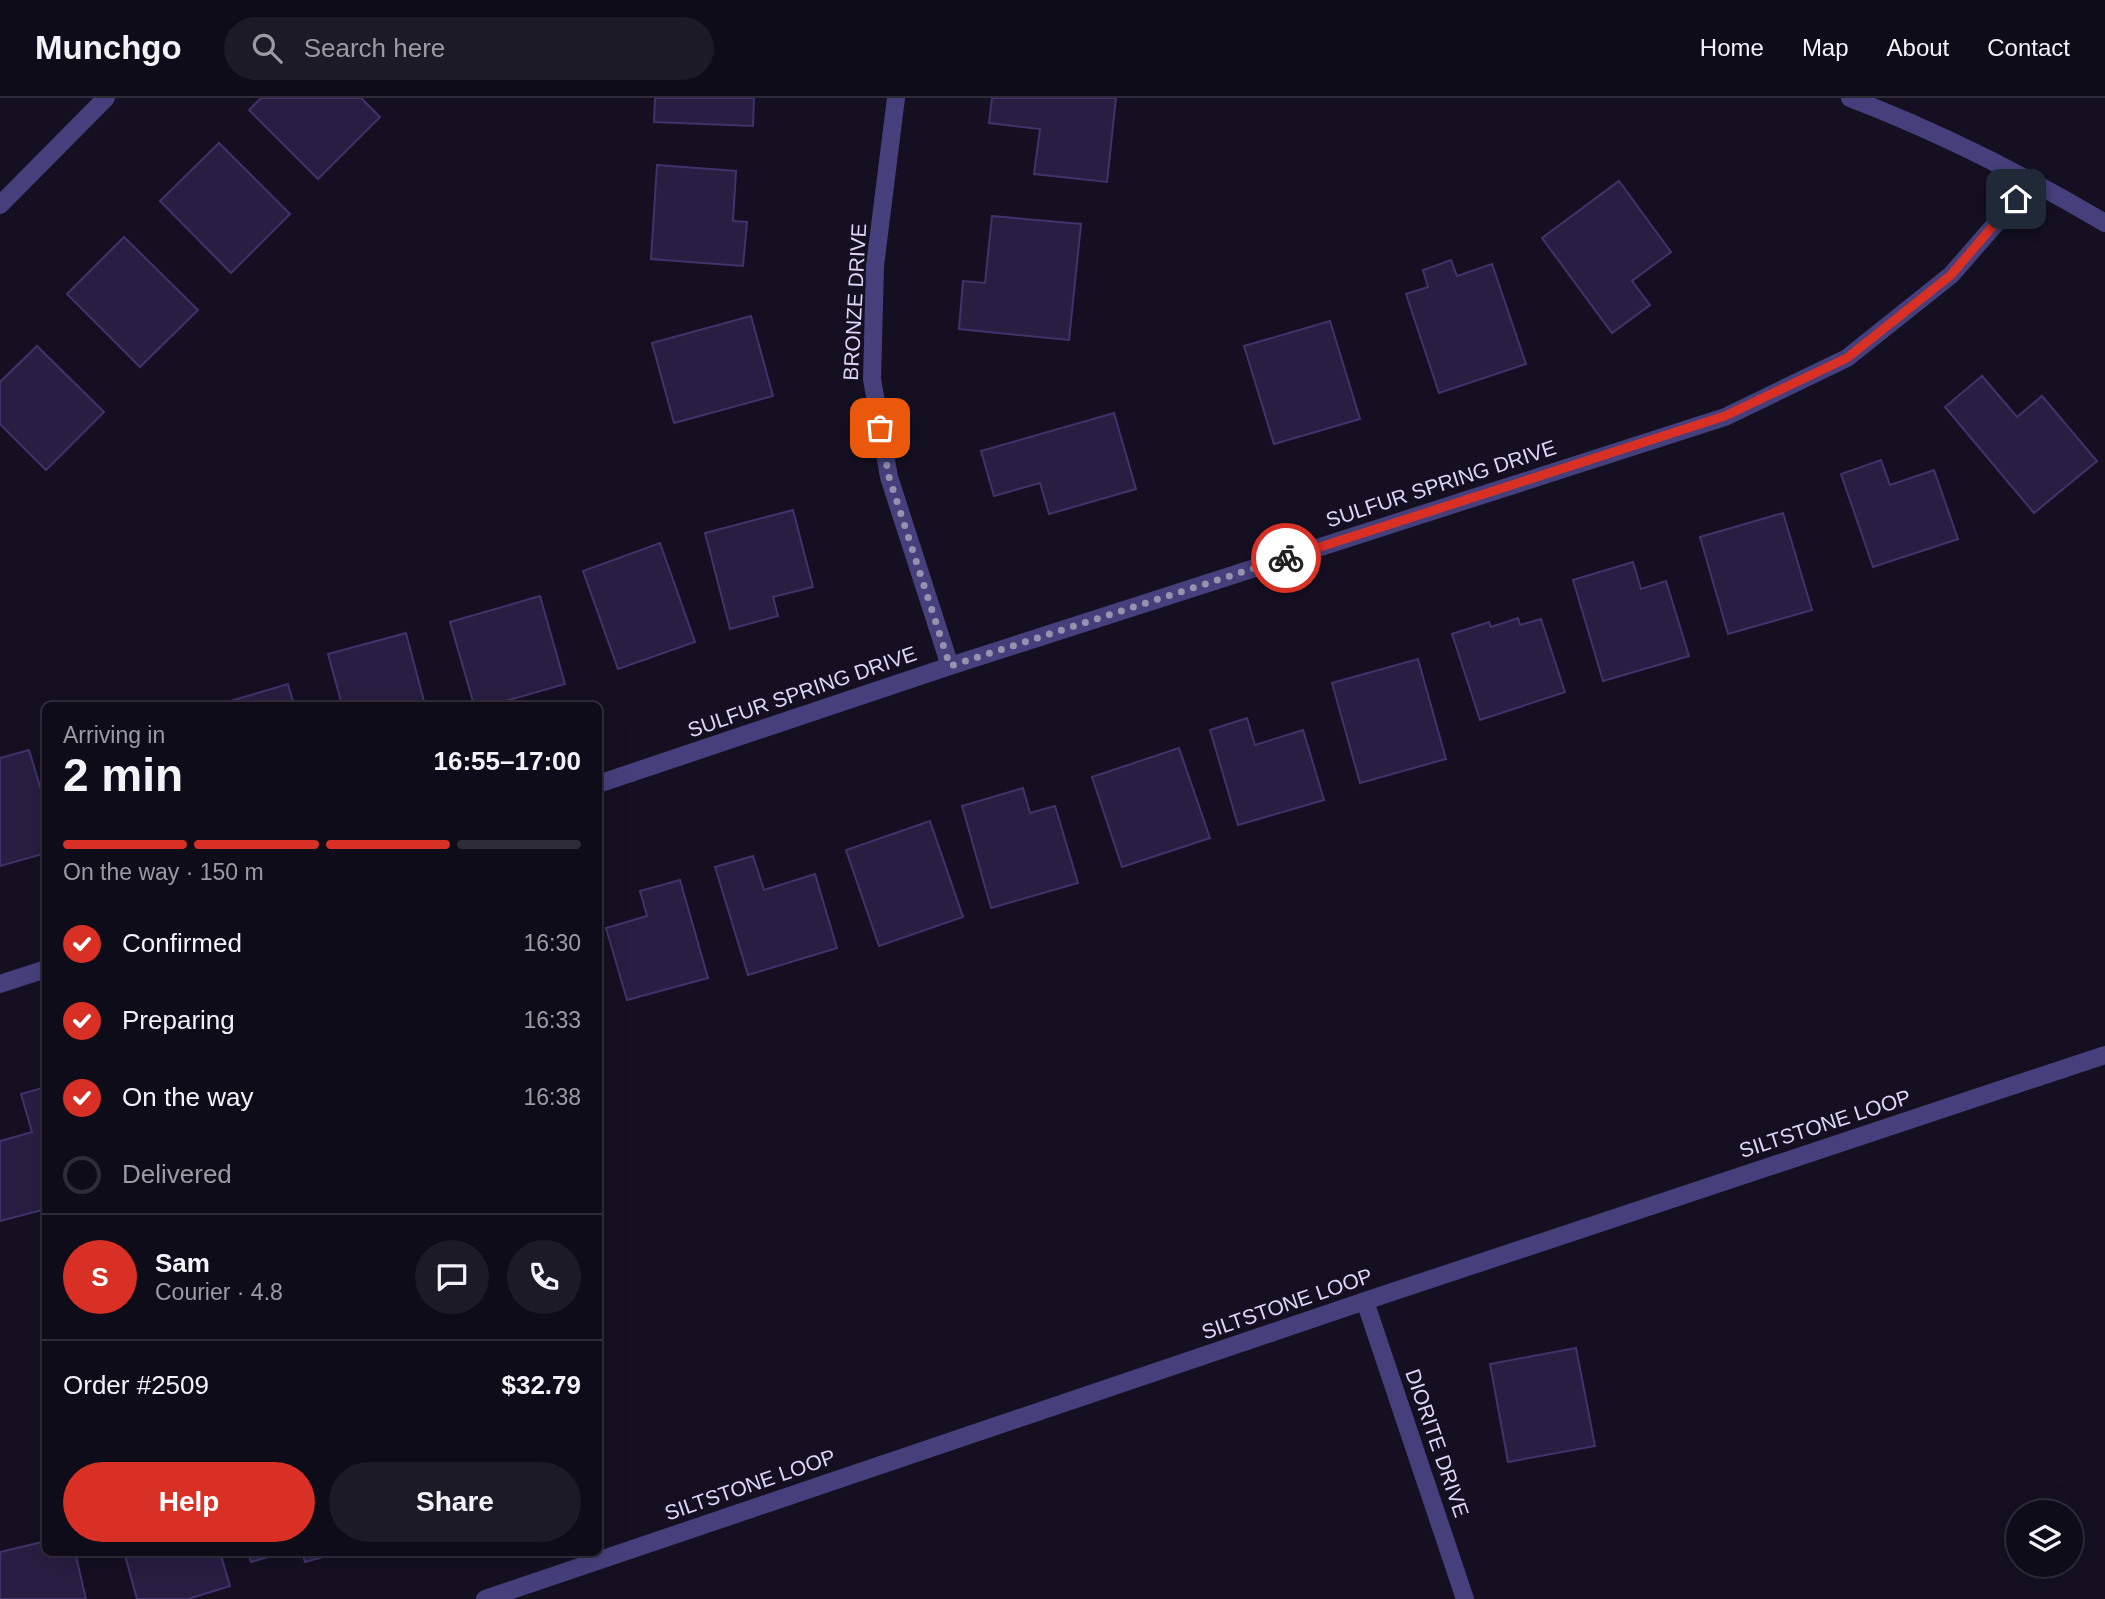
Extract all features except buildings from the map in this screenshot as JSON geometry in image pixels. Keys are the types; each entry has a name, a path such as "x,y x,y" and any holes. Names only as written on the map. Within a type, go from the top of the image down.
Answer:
{"street":[{"path":"0,205 106,98"},
{"name":"BRONZE DRIVE","path":"897,98 876,266 872,379 889,477 950,666"},
{"path":"1850,98 1888,112 2033,181 2105,223"},
{"name":"SULFUR SPRING DRIVE","path":"602,783 950,666 1725,416 1847,358 1951,275 2033,181"},
{"path":"0,984 42,970"},
{"name":"SILTSTONE LOOP","path":"485,1599 1365,1301 2105,1055"},
{"name":"DIORITE DRIVE","path":"1365,1301 1465,1599"}],"way so far":[{"path":"880,428 889,477 950,666 1286,558"}],"route":[{"path":"1286,558 1725,416 1847,358 1951,275 2016,199"}]}
